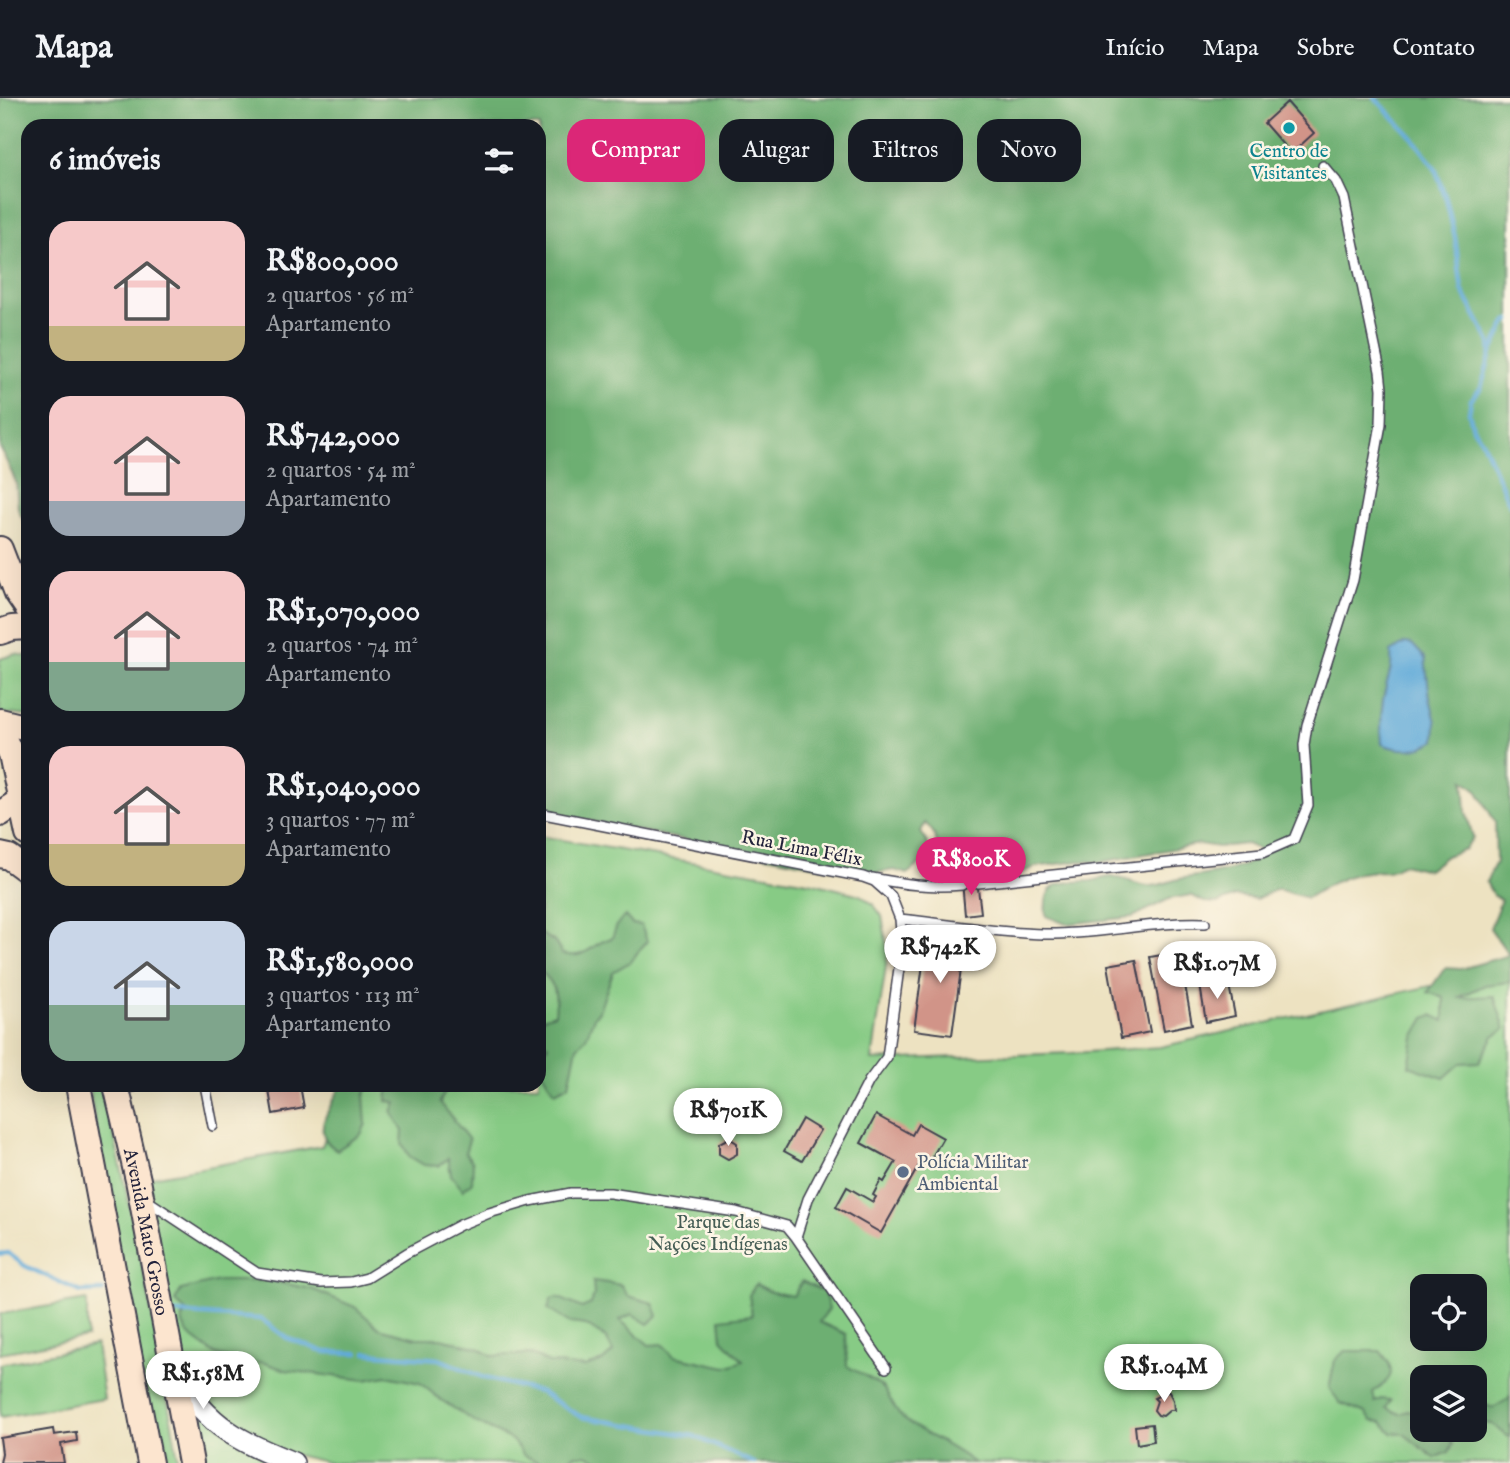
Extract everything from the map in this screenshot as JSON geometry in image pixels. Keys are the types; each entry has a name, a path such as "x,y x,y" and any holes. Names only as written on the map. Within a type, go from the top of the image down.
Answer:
{"main road":[{"path":"0,549 21,599"},
{"path":"0,632 21,627"},
{"path":"0,720 21,726"},
{"path":"0,730 12,754 21,800 0,814"},
{"path":"0,855 21,866"},
{"name":"Avenida Mato Grosso","path":"79,1092 150,1463"},
{"name":"Avenida Mato Grosso","path":"117,1092 141,1196 191,1463"}],"street":[{"path":"171,1367 195,1403 224,1431 290,1463"}],"lane":[{"path":"978,883 1262,853 1294,839 1308,805 1304,746 1307,725 1353,580 1381,424 1380,371 1344,198 1336,181 1323,166"},
{"name":"Rua Lima Félix","path":"546,814 863,877 874,881 891,896 900,919 902,947 887,1057 869,1081 814,1187 796,1237"},
{"path":"863,877 915,887 962,885"},
{"path":"900,919 1043,934 1098,932 1178,922 1205,923"},
{"path":"206,1092 213,1126"},
{"path":"141,1196 257,1273 321,1283 351,1282 367,1278 460,1224 530,1201 571,1193 610,1193 736,1212 787,1226 886,1368"}],"green space":[{"path":"0,98 1510,98 1510,982 1485,985 1458,998 1494,996 1505,1029 1494,1036 1479,1062 1461,1063 1444,1078 1409,1066 1414,1037 1425,1018 1432,1015 1444,1021 1444,998 1428,992 1445,968 1461,969 1509,955 1490,928 1501,900 1493,895 1486,882 1496,862 1495,822 1477,790 1464,780 1466,812 1473,837 1465,849 1446,856 1428,870 1403,864 1388,871 1359,873 1307,898 1277,889 1256,899 1236,896 1218,903 1204,902 1191,895 1169,899 1133,917 1066,924 1046,916 1047,895 1056,885 1111,877 1148,886 1157,885 1238,868 1265,852 1246,844 1218,847 1199,844 1101,862 1080,861 1035,867 1013,876 996,874 984,879 951,873 935,835 925,823 921,832 928,844 927,858 907,874 894,870 864,875 546,812 546,119 21,119 21,515 16,482 0,447"},
{"path":"21,655 21,715 0,713 0,659"},
{"name":"Parque das Nações Indígenas","path":"546,837 814,883 860,895 873,904 882,916 888,953 872,1060 1160,1047 1510,968 1510,1463 330,1463 291,1454 245,1436 186,1381 141,1179 322,1146 341,1092 546,1092"},
{"path":"625,916 632,924 641,925 647,941 630,962 613,972 599,1011 586,1038 577,1047 569,1085 555,1092 546,1078 546,1017 555,1014 556,1001 552,984 546,976 546,937 554,941 562,954 578,955 612,938 618,923"},
{"path":"90,1092 105,1094 146,1282 179,1463 154,1463"},
{"path":"338,1092 366,1092 366,1124 361,1134 337,1150 328,1143 324,1135 324,1119"},
{"path":"388,1092 445,1092 440,1102 469,1140 465,1153 473,1162 472,1182 463,1190 451,1175 448,1158 439,1166 424,1165 409,1156 402,1143 403,1131 392,1112 396,1102 387,1101"},
{"path":"218,1281 271,1281 312,1289 355,1307 379,1328 417,1338 441,1338 479,1348 492,1356 530,1354 549,1363 585,1367 603,1361 613,1352 606,1338 586,1325 570,1323 548,1309 551,1299 557,1297 582,1308 591,1304 594,1295 593,1281 621,1285 628,1296 653,1303 658,1316 648,1324 632,1314 620,1320 649,1345 662,1344 674,1356 726,1367 743,1361 722,1339 720,1319 752,1315 749,1295 756,1284 771,1292 793,1296 802,1281 824,1292 829,1309 819,1322 846,1334 847,1366 880,1385 898,1414 905,1420 974,1463 606,1463 586,1455 574,1455 565,1463 541,1463 523,1455 512,1440 475,1422 420,1383 387,1376 365,1380 285,1370 262,1362 249,1364 216,1355 189,1335 182,1318 188,1313 175,1301 181,1290"},
{"path":"87,1300 87,1337 0,1353 0,1314"},
{"path":"96,1345 104,1399 0,1417 0,1364"},
{"path":"1345,1351 1380,1351 1389,1364 1391,1374 1385,1383 1373,1392 1375,1402 1381,1399 1391,1400 1386,1408 1400,1414 1410,1411 1410,1439 1404,1434 1392,1433 1382,1422 1372,1421 1366,1413 1340,1403 1329,1388 1335,1360"},
{"path":"1510,1395 1510,1438 1492,1424 1487,1423 1487,1406 1493,1408"},
{"path":"184,1400 271,1460 195,1463"},
{"path":"1414,1442 1452,1442 1449,1452 1435,1458"}],"water":[{"path":"1405,643 1412,644 1425,658 1436,722 1435,741 1409,749 1382,744 1381,730 1391,652"}],"building":[{"name":"Centro de Visitantes","path":"1287,102 1314,133 1291,154 1264,123"},
{"path":"977,880 981,913 965,915 962,881"},
{"path":"927,935 965,940 952,1035 914,1030"},
{"path":"1179,952 1192,1024 1164,1030 1150,957"},
{"path":"1136,960 1150,1032 1121,1038 1108,965"},
{"path":"1228,980 1235,1016 1206,1022 1200,985"},
{"path":"269,1092 301,1092 304,1108 273,1114"},
{"name":"Polícia Militar Ambiental","path":"876,1115 912,1135 918,1124 943,1138 928,1164 922,1160 881,1233 836,1207 847,1187 873,1202 876,1197 873,1195 881,1180 884,1182 896,1162 861,1143"},
{"path":"802,1119 820,1130 802,1161 784,1151"},
{"path":"729,1138 737,1143 737,1154 728,1159 719,1154 719,1143"},
{"path":"1167,1392 1173,1400 1174,1410 1163,1416 1158,1415 1154,1410 1157,1401 1154,1398"},
{"path":"1152,1424 1154,1441 1137,1444 1135,1426"},
{"path":"53,1429 54,1435 76,1432 77,1441 61,1444 64,1463 0,1463 0,1438"}],"waterway":[{"path":"1375,98 1412,137 1435,168 1455,237 1462,290 1490,342 1491,353"},
{"path":"1510,320 1507,321 1491,353 1481,388 1471,400 1469,413 1473,428 1482,441 1510,505"},
{"path":"0,1254 8,1253 25,1266 81,1292 103,1291"},
{"path":"175,1313 261,1319 287,1338 325,1352 358,1353"},
{"path":"366,1353 439,1359 485,1378 540,1392 581,1417 694,1436 754,1463"}],"place":[{"name":"Centro de Visitantes","path":"1289,128"},
{"name":"Polícia Militar Ambiental","path":"903,1172"}]}
